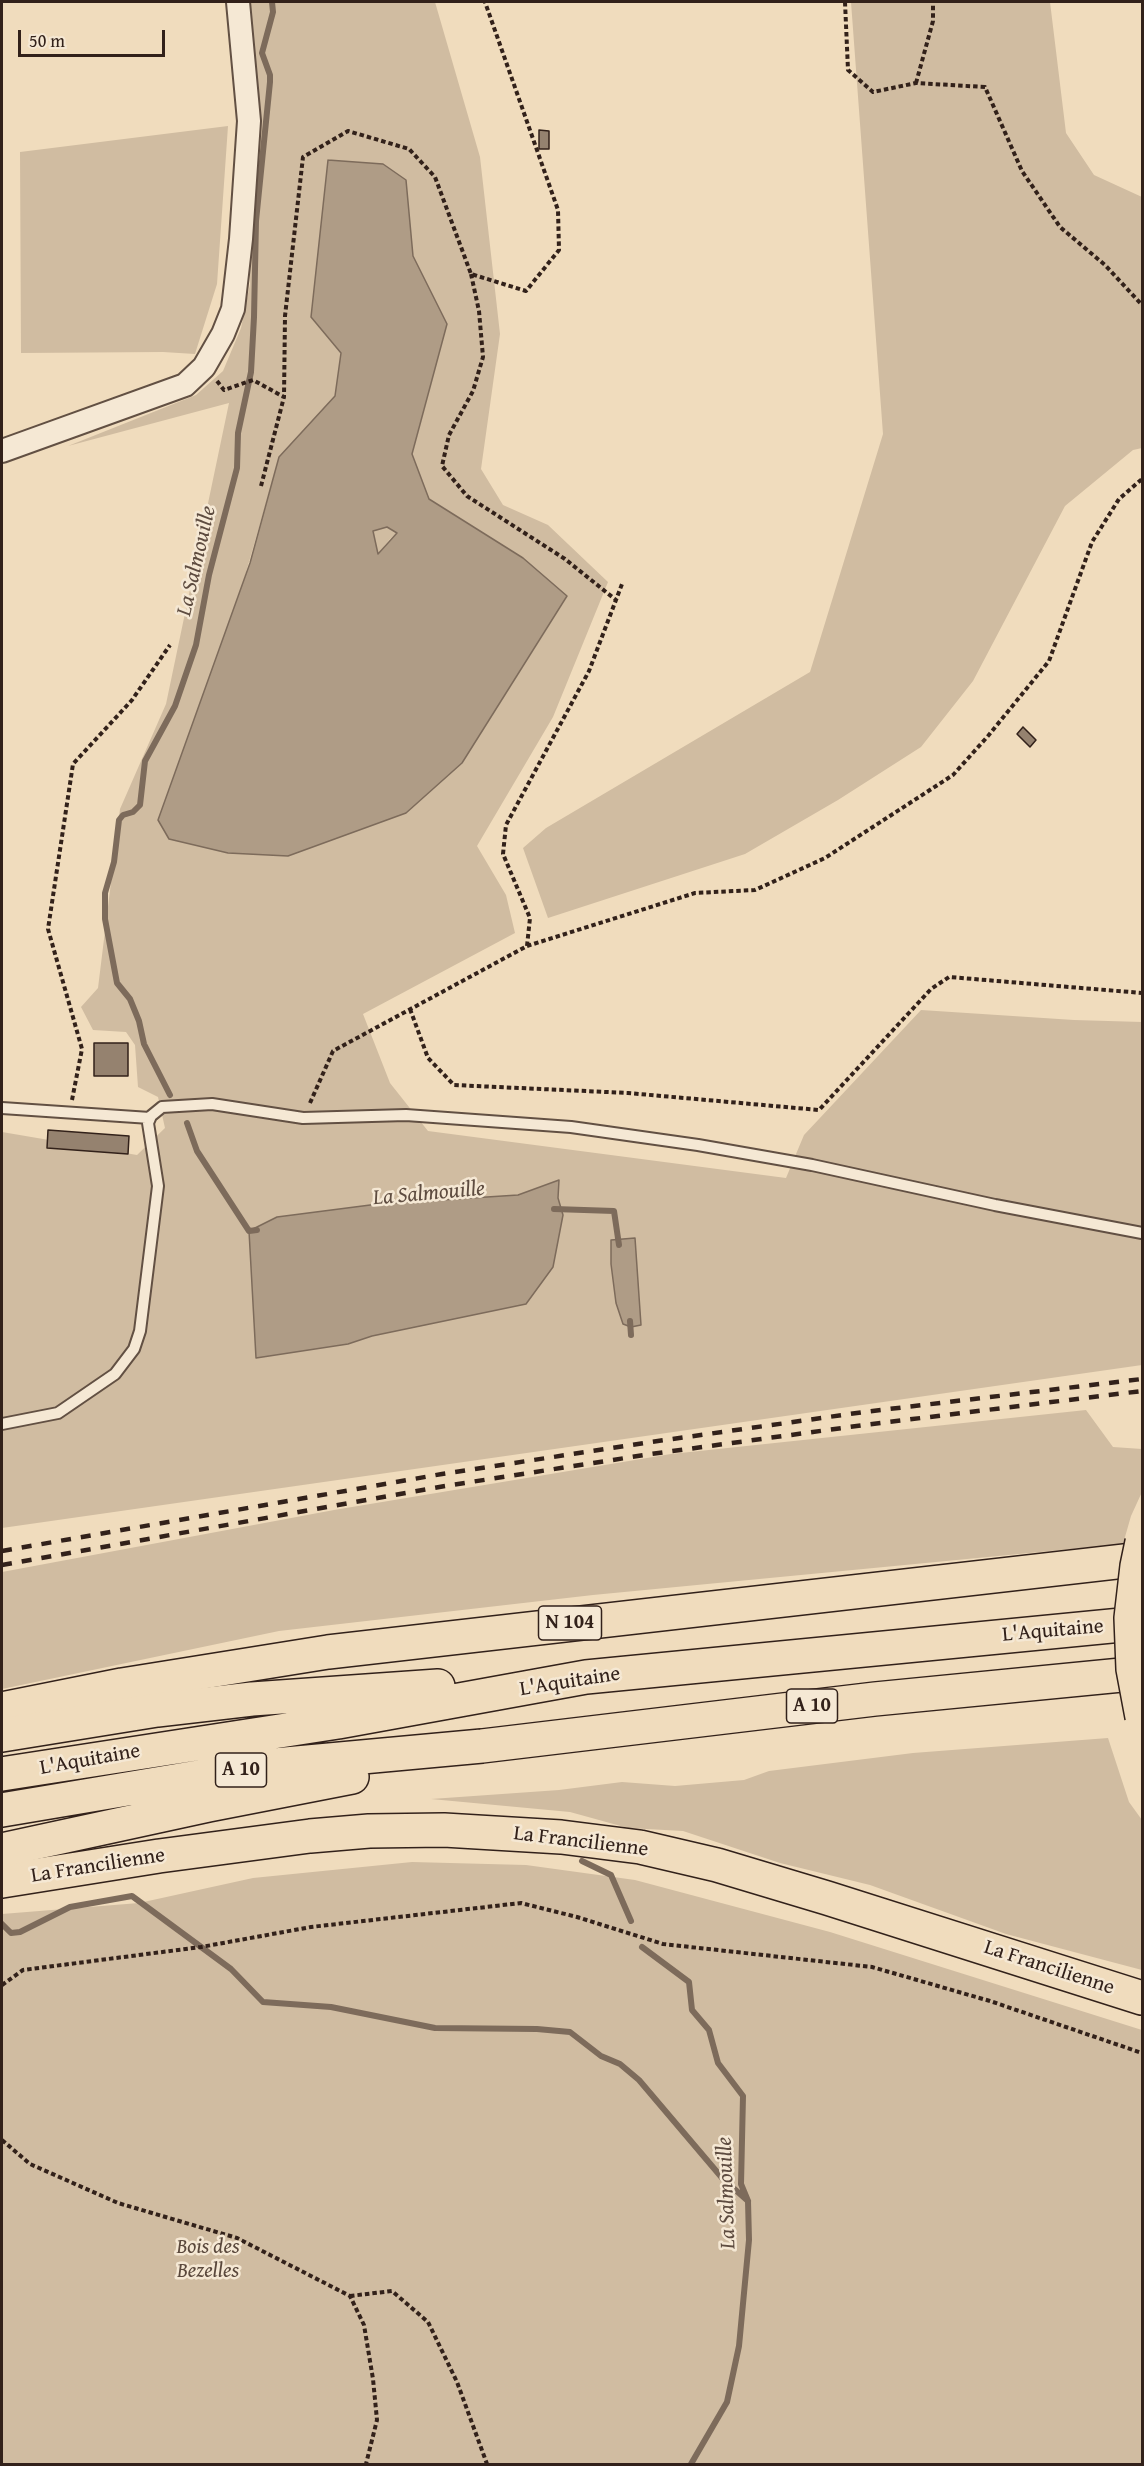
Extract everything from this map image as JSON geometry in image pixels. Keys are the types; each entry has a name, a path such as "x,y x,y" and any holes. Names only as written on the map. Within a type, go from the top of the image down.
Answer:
{"highway":[{"path":"1143,1542 1137,1566 1131,1618 1133,1669 1143,1717"},
{"name":"N 104","path":"2,1709 175,1676 328,1652 1143,1559"},
{"name":"L'Aquitaine","path":"2,1774 338,1722 586,1677 1143,1623"},
{"name":"L'Aquitaine","path":"2,1810 264,1766 482,1746 864,1700 1143,1673"},
{"path":"2,1735 157,1710 252,1699 326,1692 586,1677"},
{"path":"2,1850 351,1777 482,1746"},
{"name":"La Francilienne","path":"2,1881 159,1856 310,1836 369,1831 444,1830 561,1837 640,1847 727,1868 1143,1998"}],"street":[{"path":"2,451 185,385 204,367 223,334 233,309 241,239 249,121 238,2"}],"lane":[{"path":"2,1424 58,1413 116,1374 134,1349 140,1331 158,1186 147,1130 150,1118 156,1110 162,1107 212,1104 303,1118 406,1115 571,1127 698,1145 812,1165 995,1205 1143,1233"},
{"path":"2,1108 150,1118"}],"path":[{"path":"471,274 526,291 559,250 558,210 485,2"},
{"path":"845,2 848,70 873,92 916,83 985,87 1022,171 1060,227 1105,265 1143,305"},
{"path":"916,83 933,21 933,2"},
{"path":"261,486 284,398 285,316 303,157 348,131 409,149 435,177 471,274 479,311 483,357 473,391 449,435 442,466 467,496 565,559 616,600"},
{"path":"204,367 224,390 253,380 284,398"},
{"path":"303,1118 333,1051 526,946 695,893 755,890 825,858 953,775 1049,661 1092,542 1119,499 1143,479"},
{"path":"526,946 530,918 503,854 506,825 589,671 622,584"},
{"path":"69,1113 82,1049 48,929 73,764 132,700 170,645"},
{"path":"410,1009 428,1058 454,1084 628,1093 819,1110 931,989 949,977 1143,993"},
{"path":"2,1985 23,1970 201,1947 310,1927 521,1903 577,1917 663,1944 872,1967 990,2001 1143,2054"},
{"path":"2,2140 30,2164 41,2169 118,2202 237,2238 350,2296 392,2291 428,2322 457,2382 487,2464"},
{"path":"350,2296 363,2325 373,2379 376,2420 366,2464"}],"green space":[{"path":"248,2 435,2 480,157 500,334 481,469 503,505 548,525 608,582 553,717 477,846 506,895 515,933 363,1014 390,1083 428,1131 786,1178 804,1135 921,1010 1142,1022 1142,1365 2,1528 2,1132 137,1155 165,1128 158,1097 138,1087 135,1045 126,1032 93,1030 81,1007 98,988 120,809 166,704 229,403 68,446 196,395 223,371 241,328 250,284","holes":["406,180 413,256 447,324 412,455 429,499 523,558 567,597 462,763 406,813 228,853 169,839 279,458 335,396 341,353 311,317","559,1180 558,1198 563,1215 372,1336 348,1344 256,1358 249,1231 277,1217 378,1204 518,1195"]},
{"path":"851,2 1050,2 1066,133 1094,175 1142,197 1142,448 1133,450 1065,506 973,681 921,747 838,800 745,854 548,918 523,848 546,828 810,672 883,434"},
{"path":"228,126 217,284 195,354 163,352 21,353 20,152"},
{"path":"387,527 397,533 378,554 373,531"},
{"path":"1086,1410 1113,1447 1142,1449 1142,1492 1131,1516 1123,1544 593,1595 279,1631 2,1689 2,1572 334,1510 671,1454"},
{"path":"1108,1738 1129,1802 1142,1820 1142,1970 1006,1934 870,1885 780,1863 683,1831 628,1828 570,1812 431,1799 559,1790 622,1782 675,1786 744,1780 769,1771 913,1753"},
{"name":"Bois des Bezelles","path":"412,1862 526,1865 635,1880 830,1932 1142,2030 1142,2464 2,2464 2,1914 139,1903 253,1878"}],"shaded area":[{"path":"328,160 383,164 406,180 413,256 447,324 412,454 429,499 523,558 567,596 462,763 406,813 288,856 228,853 169,839 158,820 250,563 279,457 335,396 341,353 311,317","holes":["387,527 397,533 378,554 373,531"]},
{"path":"559,1180 558,1198 563,1215 553,1267 526,1304 372,1336 348,1344 256,1358 249,1231 277,1217 378,1204 518,1195"},
{"path":"635,1238 641,1325 631,1327 623,1324 616,1303 611,1264 611,1240"}],"building":[{"path":"539,130 549,131 549,149 539,149"},
{"path":"1023,727 1036,740 1030,747 1017,734"},
{"path":"94,1043 128,1043 128,1076 94,1076"},
{"path":"48,1130 129,1136 128,1154 47,1148"}],"waterway":[{"name":"La Salmouille","path":"170,1095 144,1044 139,1021 130,999 117,983 105,919 105,893 114,862 119,820 140,805 145,761 175,706 196,645 209,575 237,468 238,433 251,372 256,221 270,82 270,75 262,53 273,12 272,2"},
{"name":"La Salmouille","path":"187,1123 197,1151 249,1231 257,1230"},
{"name":"La Salmouille","path":"554,1209 614,1211 619,1245"},
{"name":"La Salmouille","path":"630,1321 631,1335"},
{"name":"La Salmouille","path":"582,1861 611,1875 631,1921"},
{"path":"2,1924 11,1933 20,1932 70,1907 132,1896 231,1969 263,2002 331,2007 435,2028 537,2029 570,2032 601,2056 620,2064 639,2080 723,2179 748,2201"},
{"name":"La Salmouille","path":"642,1947 689,1982 692,2010 709,2030 718,2063 743,2096 741,2184 748,2201 749,2240 739,2346 727,2402 691,2464"}],"railway":[{"path":"2,1551 442,1474 651,1442 864,1412 1142,1379"},
{"path":"2,1565 445,1486 651,1454 1142,1391"}]}
